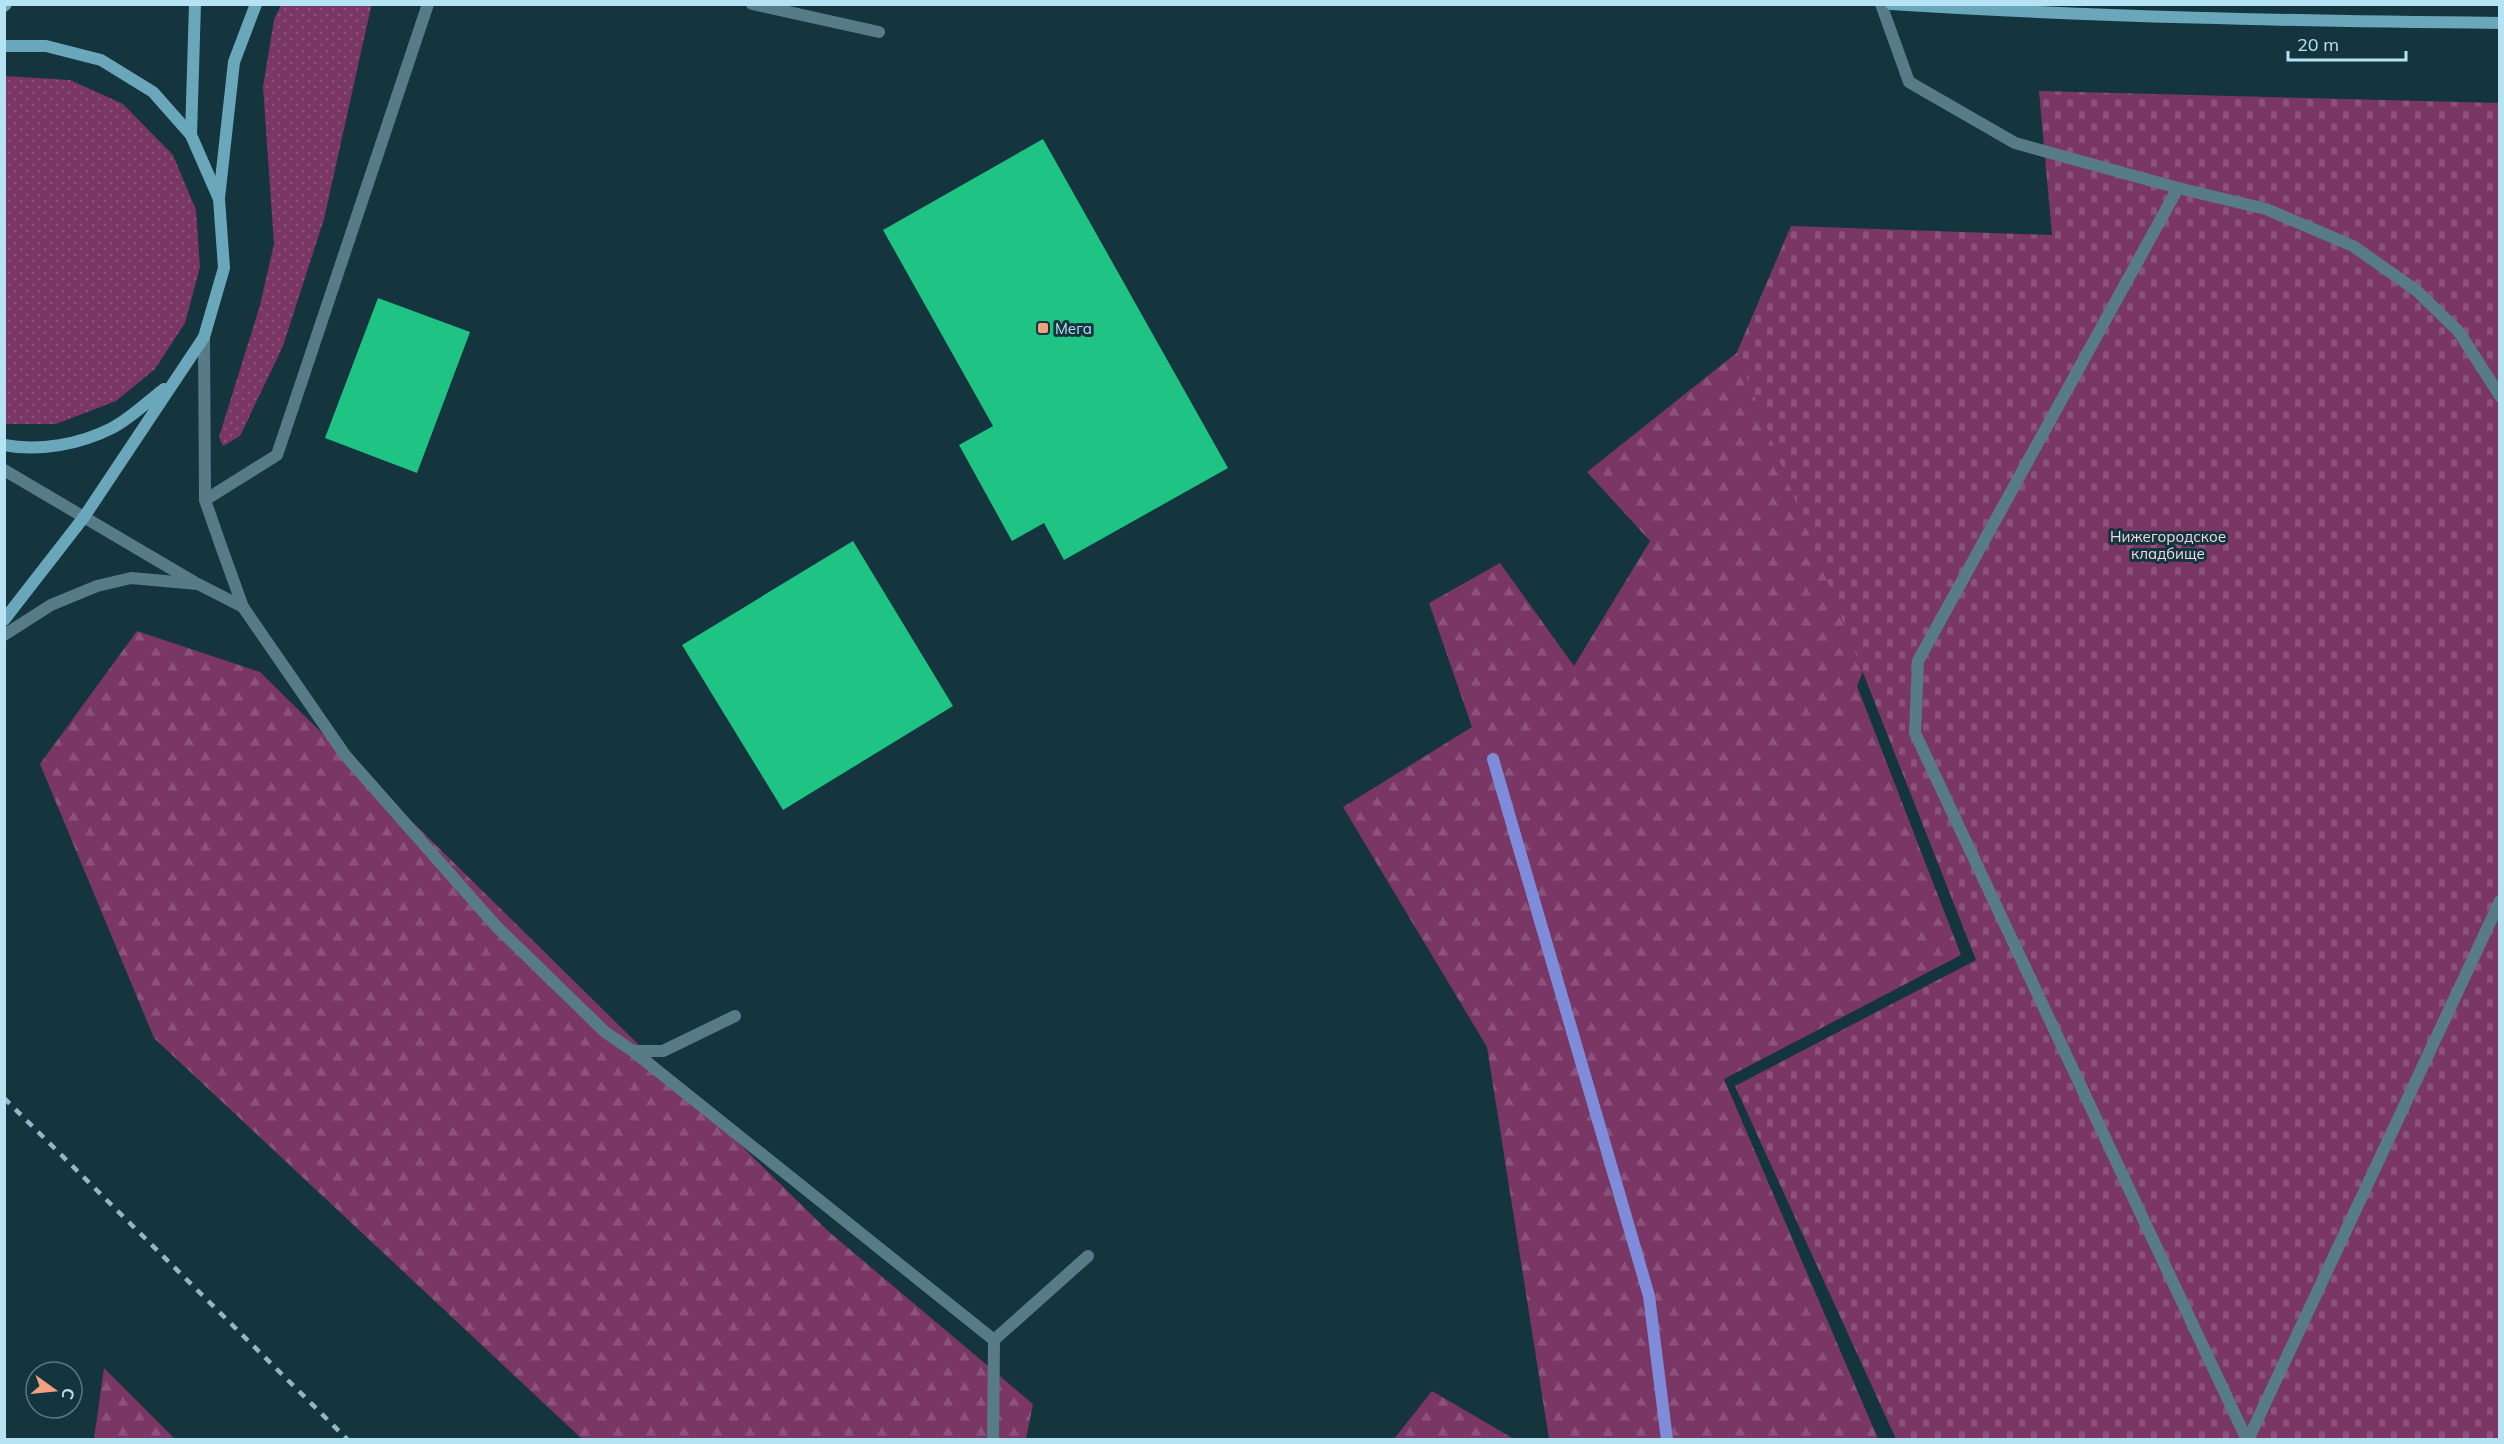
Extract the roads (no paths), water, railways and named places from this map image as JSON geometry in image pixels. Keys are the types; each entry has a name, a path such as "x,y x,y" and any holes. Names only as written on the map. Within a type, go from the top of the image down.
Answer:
{"main road":[{"path":"191,135 195,4"},
{"path":"4,621 84,518 204,337 224,268 219,199 234,62 256,4"},
{"path":"1891,4 1997,11 2277,21 2499,23"},
{"path":"4,46 46,46 101,60 153,92 191,135 219,199"},
{"path":"4,445 23,449 75,442 113,428 171,384"}],"lane":[{"path":"205,500 277,455 428,4"},
{"path":"752,4 879,32"},
{"path":"1881,4 1909,82 2015,143 2178,189 2266,209 2353,246 2417,291 2459,332 2499,396"},
{"path":"2178,189 1918,661 1915,733 2248,1440"},
{"path":"204,337 205,500 243,607 345,755 496,926 605,1032 633,1051 994,1340"},
{"path":"4,470 198,584 243,607"},
{"path":"4,635 51,605 97,586 131,578 198,584"},
{"path":"2248,1440 2499,901"},
{"path":"633,1051 663,1051 735,1016"},
{"path":"993,1440 994,1340 1088,1256"}],"waterway":[{"path":"1493,759 1649,1296 1667,1440"}],"railway":[{"path":"4,1098 348,1440"}],"place":[{"name":"Мега","path":"1043,328"}],"park label":[{"name":"Нижегородское кладбище","path":"2168,544"}]}
